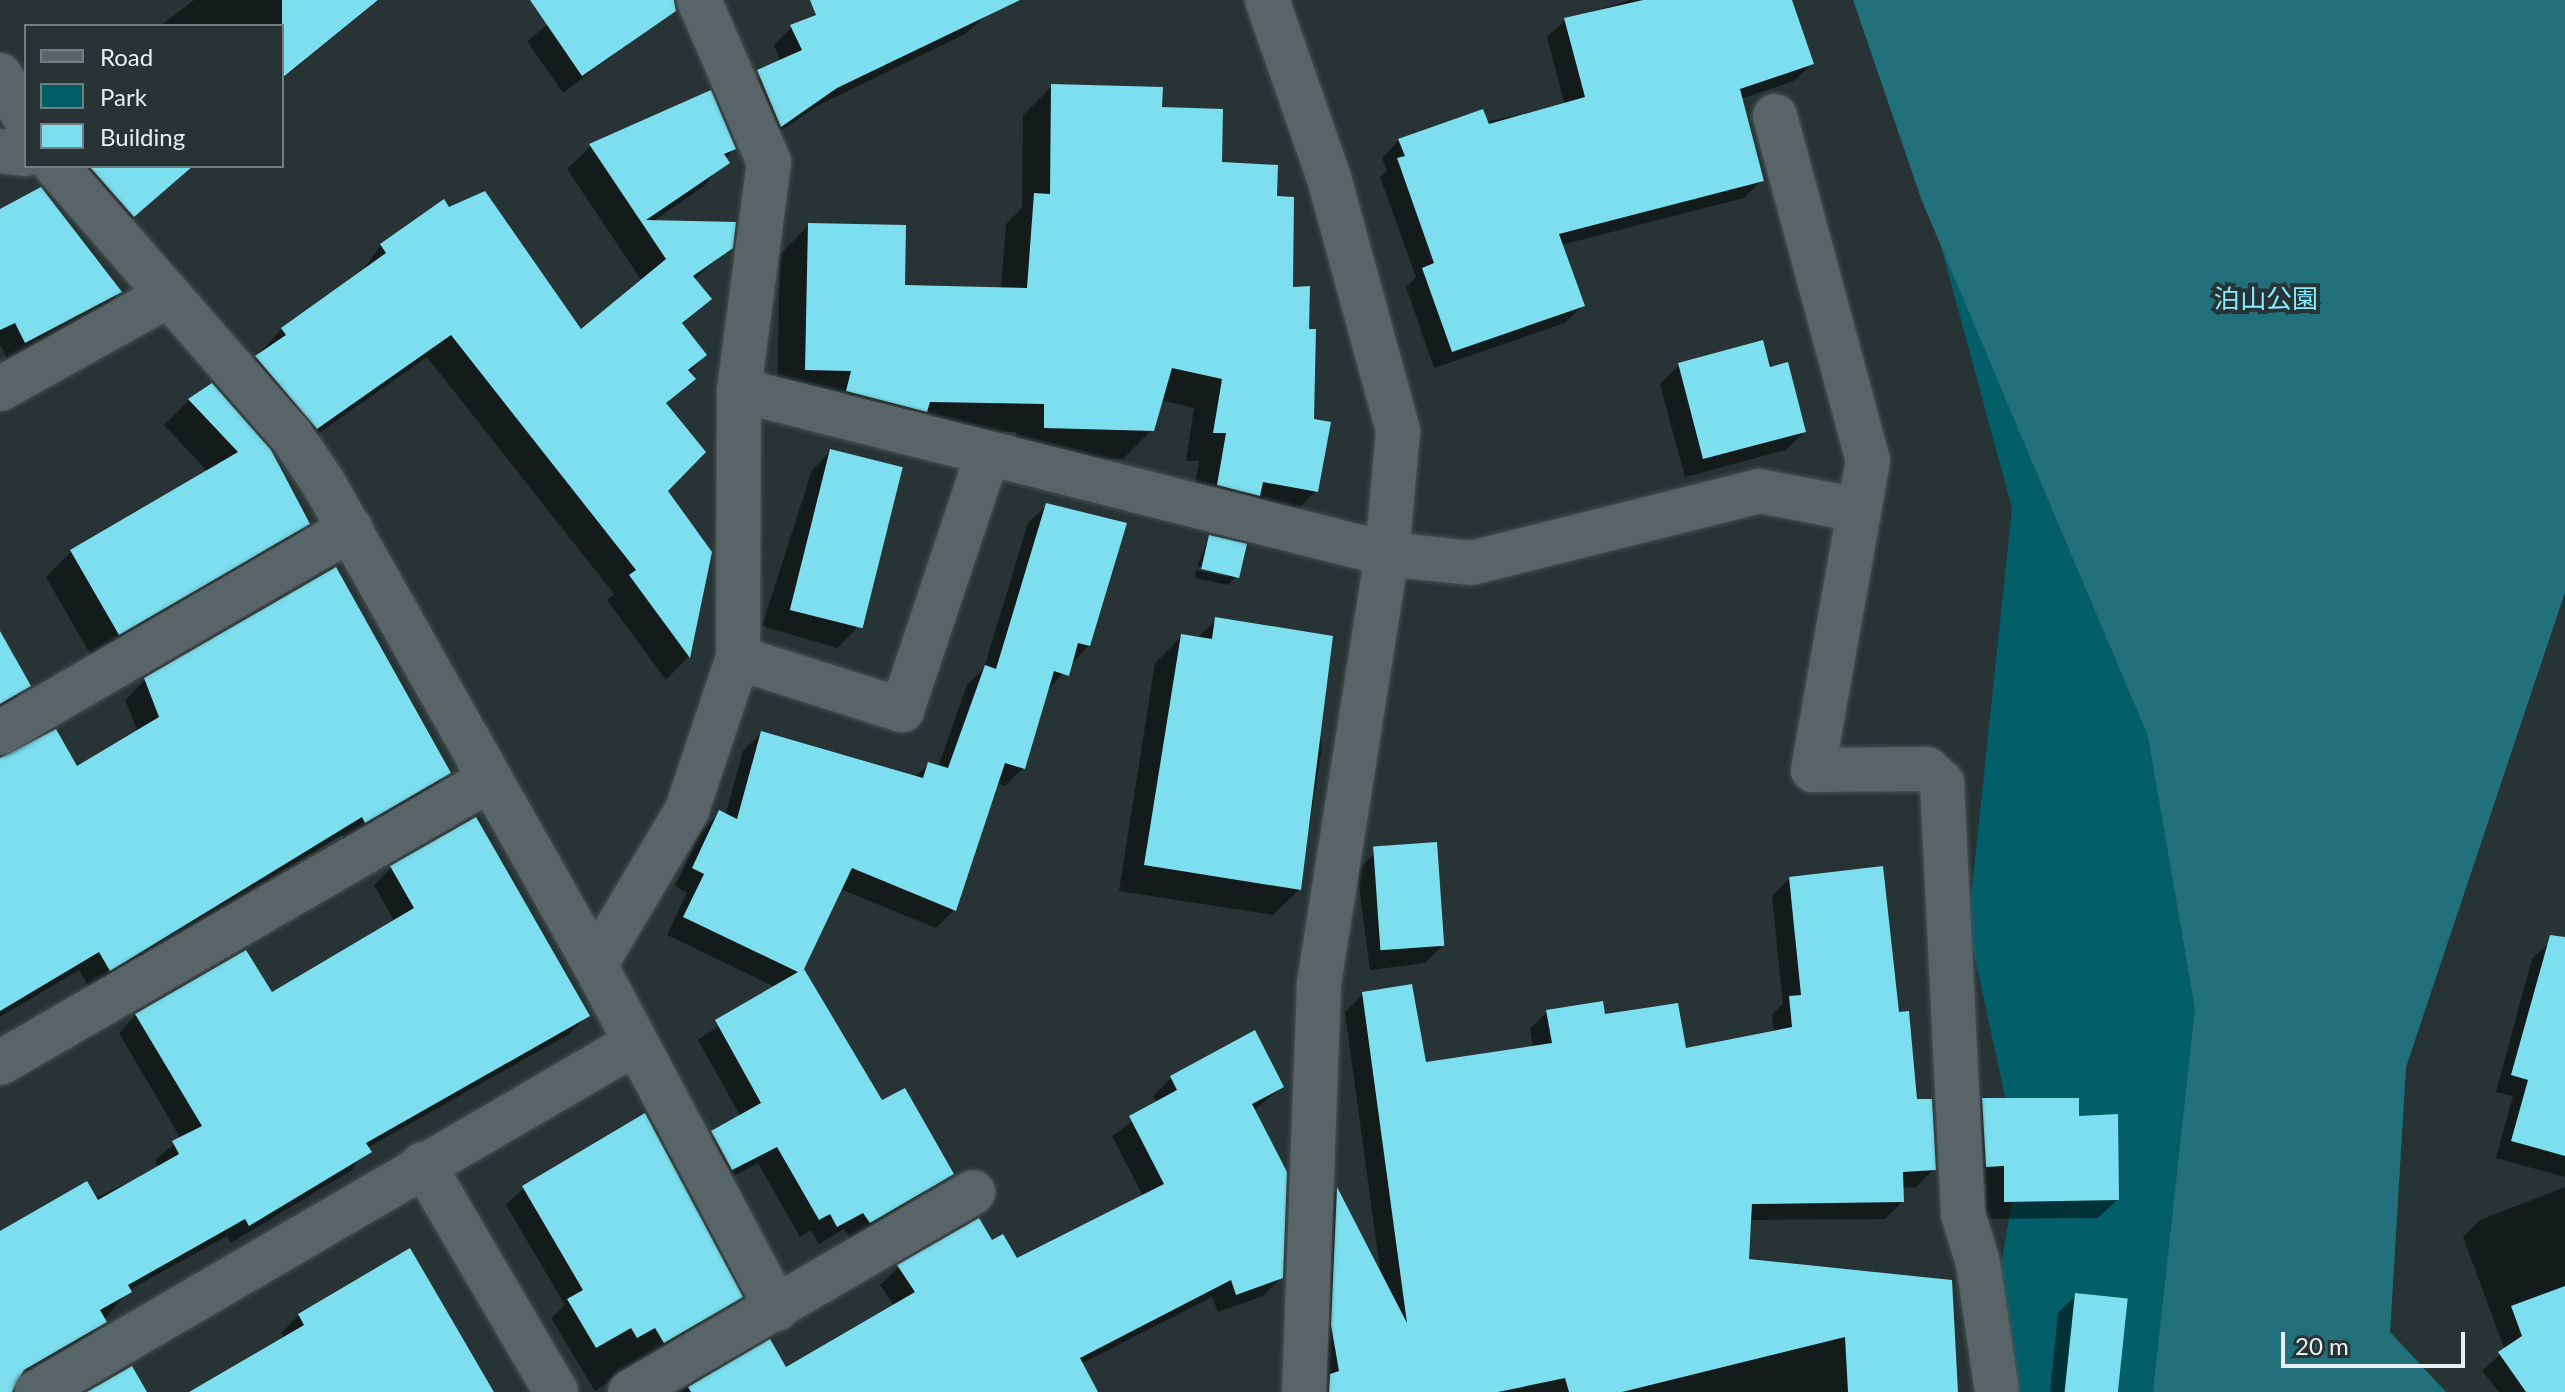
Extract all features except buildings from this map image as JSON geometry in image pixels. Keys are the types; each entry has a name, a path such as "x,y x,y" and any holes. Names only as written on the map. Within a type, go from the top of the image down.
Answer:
{"street":[{"path":"595,965 687,810 738,658 739,390 769,162 699,0"},
{"path":"1267,0 1329,178 1398,431 1387,554 1319,984 1304,1392"},
{"path":"0,75 24,116"},
{"path":"1775,116 1868,461 1854,509 1813,770 1927,769 1942,783 1963,1214 1978,1263 1997,1392"},
{"path":"0,151 24,154"},
{"path":"58,168 165,297 291,435 351,529 595,965 632,1045 777,1309"},
{"path":"0,389 165,297"},
{"path":"739,390 1387,554 1471,563 1759,491 1854,509"},
{"path":"738,658 902,710 988,453"},
{"path":"0,733 351,529"},
{"path":"0,1063 489,780"},
{"path":"37,1392 423,1164 632,1045"},
{"path":"423,1164 556,1392"},
{"path":"630,1392 973,1192"}],"green space":[{"name":"泊山公園","path":"1853,0 2565,0 2565,592 2406,1067 2390,1332 2446,1392 2153,1392 2195,1009 2148,736 1922,201"},
{"name":"泊山公園","path":"2565,0 2565,592 2406,1067 2390,1332 2446,1392 1979,1392 2019,1161 1968,926 2012,508 1884,36"}]}
